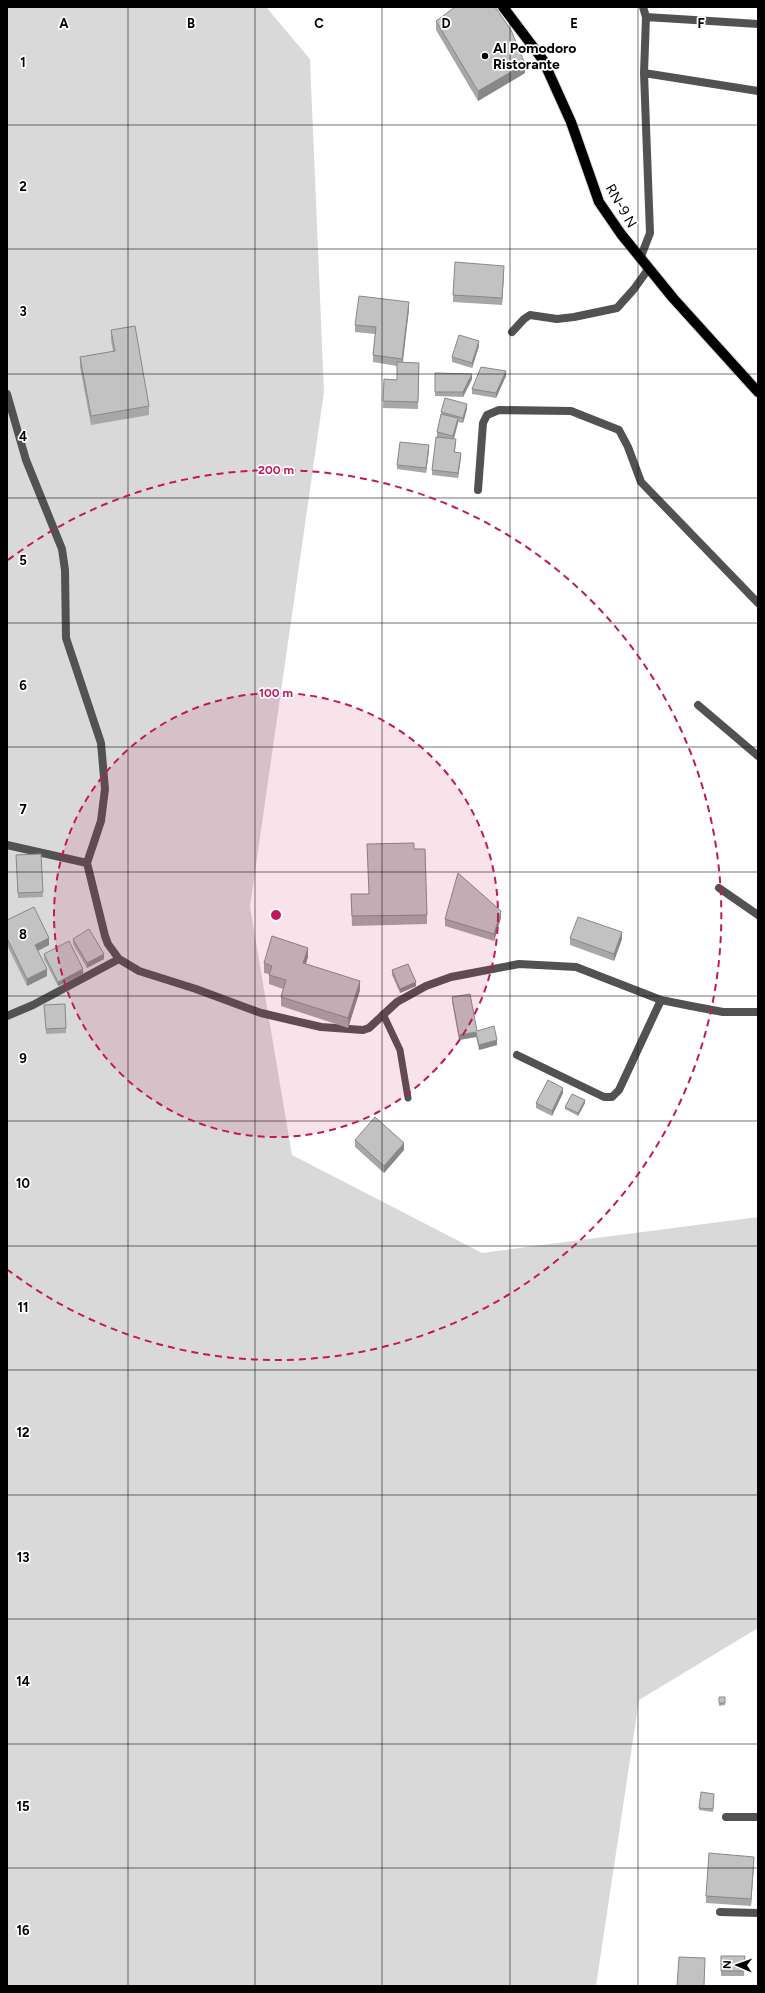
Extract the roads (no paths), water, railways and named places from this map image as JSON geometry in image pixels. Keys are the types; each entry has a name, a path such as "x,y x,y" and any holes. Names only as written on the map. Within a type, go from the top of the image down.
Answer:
{"main road":[{"name":"RN-9 N","path":"503,7 543,60 571,122 599,202 620,234 640,259 758,392"}],"street":[{"path":"640,259 650,233 644,73 646,17 643,7"},
{"path":"646,17 758,24"},
{"path":"644,73 758,91"},
{"path":"512,332 524,319 530,315 556,318 574,317 617,308 634,289 649,268"},
{"path":"7,394 26,460 62,549 65,570 66,638 101,743 105,789 101,821 87,863 105,936 108,944 119,959 139,971 196,989 261,1013 321,1027 363,1030 369,1028 397,1002 413,993 451,977 520,964 576,967 661,1000 723,1012 758,1012"},
{"path":"478,490 483,423 487,415 499,410 571,411 597,421 619,430 628,447 641,482 758,603"},
{"path":"698,705 758,756"},
{"path":"7,845 87,863"},
{"path":"719,888 758,915"},
{"path":"7,1016 32,1005 119,959"},
{"path":"517,1055 604,1096 612,1097 619,1090 661,1000"},
{"path":"726,1817 758,1817"},
{"path":"720,1912 758,1913"}],"lane":[{"path":"383,1014 400,1050 408,1098"}],"place":[{"name":"Al Pomodoro Ristorante","path":"485,56"}]}
